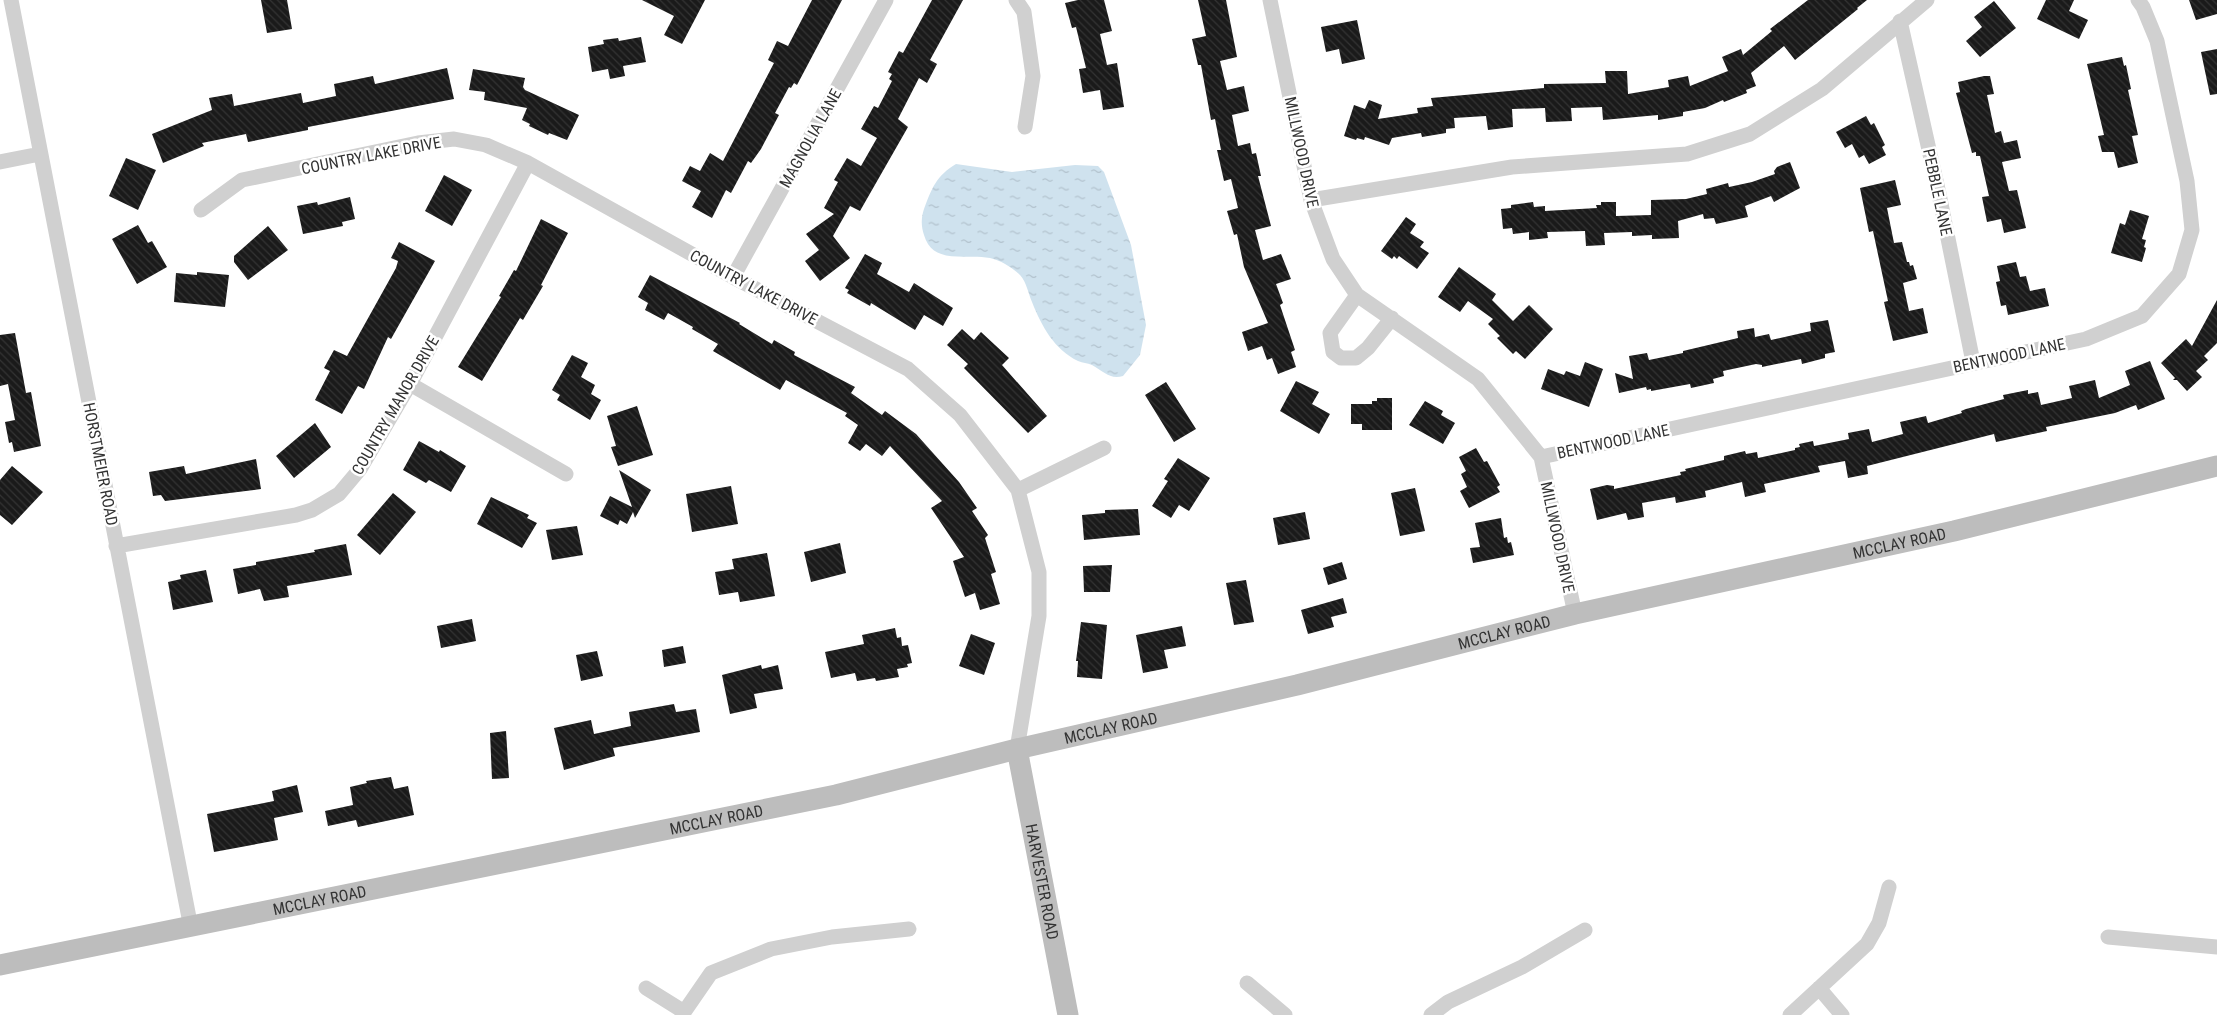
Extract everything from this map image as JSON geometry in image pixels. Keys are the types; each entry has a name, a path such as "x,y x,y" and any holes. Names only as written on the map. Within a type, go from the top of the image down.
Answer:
{"main road":[{"name":"MCCLAY ROAD","path":"0,965 191,928 836,795 1017,749 1297,685 1574,614 1954,531 2217,466"},
{"name":"HARVESTER ROAD","path":"1017,749 1068,1015"}],"street":[{"name":"HORSTMEIER ROAD","path":"12,0 40,154 191,928"},
{"name":"MAGNOLIA LANE","path":"733,277 886,0"},
{"path":"1016,0 1024,12 1033,76 1025,127"},
{"name":"MILLWOOD DRIVE","path":"1270,0 1311,200 1333,258 1357,295 1478,379 1541,457 1574,614"},
{"path":"1311,200 1512,167 1687,154 1750,134 1822,89 1927,0"},
{"name":"BENTWOOD LANE","path":"1541,457 2086,339 2142,316 2179,274 2192,230 2188,181 2157,41 2144,7 2138,0"},
{"name":"PEBBLE LANE","path":"1900,21 1939,194 1973,362"},
{"name":"COUNTRY LAKE DRIVE","path":"201,210 242,180 418,143 454,139 486,145 528,163 733,277 908,369 960,415 1018,490 1037,564 1039,616 1017,749"},
{"path":"0,162 40,154"},
{"name":"COUNTRY MANOR DRIVE","path":"116,546 296,515 312,510 339,494 360,469 410,384 528,163"},
{"path":"1357,295 1330,333 1333,352 1341,358 1356,358 1368,348 1392,318"},
{"path":"410,384 566,474"},
{"path":"1018,490 1104,448"},
{"path":"1790,1015 1867,944 1879,923 1889,887"},
{"path":"646,988 683,1013 711,974 771,950 832,937 909,929"},
{"path":"1431,1015 1448,1002 1522,967 1585,930"},
{"path":"2108,937 2217,947"},
{"path":"1247,983 1285,1015"},
{"path":"1819,988 1842,1015"}],"water":[{"path":"956,164 1012,172 1075,165 1098,166 1104,172 1131,245 1146,325 1140,355 1123,376 1110,376 1092,365 1078,361 1062,350 1045,328 1022,278 1010,267 990,258 943,255 928,245 922,225 924,209 939,178"}],"building":[{"path":"261,0 287,0 292,29 267,33"},
{"path":"642,0 705,0 682,44 664,35 674,16"},
{"path":"812,0 842,0 797,85 794,83 791,88 789,87 775,113 779,115 761,149 751,163 748,161 731,193 726,190 712,218 692,207 701,191 682,181 690,166 700,171 710,153 723,161 774,63 768,60 777,41 788,46"},
{"path":"932,0 963,0 930,60 937,64 927,83 919,78 898,119 908,127 860,211 850,206 833,236 850,258 820,281 805,261 819,250 806,234 834,214 824,208 838,182 834,180 847,158 861,166 877,138 861,129 874,106 878,108 892,81 889,79 892,74 888,72 899,51 903,53"},
{"path":"1078,0 1104,0 1112,31 1100,34 1107,65 1117,63 1124,107 1103,110 1100,90 1083,93 1079,69 1086,68 1076,27 1072,28 1065,3"},
{"path":"1198,0 1226,0 1237,57 1220,61 1227,90 1244,86 1249,111 1232,115 1238,146 1250,143 1252,154 1256,153 1261,176 1258,176 1271,226 1255,230 1263,260 1281,254 1291,279 1276,284 1283,303 1280,305 1295,350 1291,352 1296,367 1278,374 1272,358 1267,360 1262,346 1248,351 1242,332 1268,323 1244,267 1237,234 1234,235 1227,211 1238,208 1231,179 1224,181 1217,150 1221,150 1215,119 1211,120 1201,65 1198,65 1192,39 1206,36"},
{"path":"1808,0 1867,0 1795,60 1784,46 1751,73 1756,86 1746,90 1747,93 1705,108 1683,112 1683,116 1658,120 1658,115 1603,120 1602,107 1571,108 1572,121 1546,122 1545,108 1512,109 1513,127 1488,130 1486,116 1454,118 1455,128 1446,129 1446,133 1422,137 1421,133 1392,138 1389,145 1365,137 1364,140 1357,138 1356,140 1344,136 1354,105 1365,109 1369,100 1382,105 1378,119 1418,113 1417,108 1433,106 1431,98 1544,88 1544,84 1606,83 1605,71 1627,71 1628,94 1669,87 1668,80 1688,76 1690,86 1728,71 1722,57 1741,49 1743,55 1772,31 1770,29"},
{"path":"2046,0 2074,0 2069,11 2088,20 2079,39 2037,19"},
{"path":"2189,0 2217,0 2217,14 2196,20"},
{"path":"1994,1 2016,28 1980,57 1966,41 1982,27 1974,17"},
{"path":"1357,20 1365,59 1342,64 1339,49 1326,52 1321,27"},
{"path":"641,37 646,62 623,66 625,76 610,79 608,69 592,72 588,47 604,44 603,40 618,38 619,41"},
{"path":"2217,49 2217,94 2210,95 2201,52"},
{"path":"2122,57 2124,66 2126,65 2131,89 2128,90 2138,135 2132,136 2138,163 2118,168 2114,152 2102,152 2098,136 2104,135 2087,64"},
{"path":"447,68 454,99 308,127 308,130 248,142 246,134 202,143 204,146 163,163 152,134 212,110 209,98 232,94 234,106 301,93 303,103 336,96 334,84 373,76 375,84"},
{"path":"473,69 525,78 523,87 525,90 579,115 567,140 549,133 548,135 529,126 530,124 522,120 527,108 484,100 485,92 469,90"},
{"path":"1990,76 1994,94 1987,95 1995,133 2001,131 2004,143 2017,140 2021,158 2002,162 2009,191 2017,190 2026,228 2004,233 2001,219 1987,222 1982,197 1989,196 1980,156 1976,156 1976,152 1972,153 1956,93 1960,92 1958,82"},
{"path":"1866,116 1871,125 1874,123 1885,145 1882,147 1886,155 1869,164 1864,155 1859,158 1852,144 1845,148 1836,132"},
{"path":"126,158 156,170 138,210 109,196"},
{"path":"1790,162 1800,188 1774,202 1771,196 1745,206 1748,217 1716,224 1714,218 1704,219 1703,214 1678,221 1679,238 1652,239 1652,235 1632,236 1632,232 1604,233 1605,245 1586,246 1585,231 1547,232 1548,238 1529,240 1529,232 1513,234 1512,228 1503,229 1501,209 1511,208 1511,205 1533,202 1534,207 1545,206 1545,211 1597,208 1596,205 1601,205 1601,202 1616,202 1616,216 1651,215 1651,200 1686,199 1707,194 1706,189 1728,183 1729,187 1752,182 1775,174 1774,171 1777,167"},
{"path":"444,175 472,190 452,226 425,211"},
{"path":"1895,180 1901,205 1887,208 1894,243 1902,242 1907,262 1909,262 1910,266 1913,265 1917,279 1903,283 1909,311 1923,308 1928,333 1893,341 1884,302 1888,301 1873,231 1869,232 1860,188"},
{"path":"350,197 355,219 342,222 343,226 303,234 297,206 317,202 318,205"},
{"path":"2130,210 2149,216 2142,239 2146,240 2144,247 2146,248 2142,262 2111,253 2120,223 2125,225"},
{"path":"1406,217 1416,224 1410,233 1424,242 1420,247 1429,253 1417,269 1399,256 1397,259 1394,256 1392,259 1381,251"},
{"path":"541,219 568,233 541,285 543,286 523,320 520,318 482,381 458,367 501,297 499,296 514,270 516,271"},
{"path":"138,225 148,243 152,241 167,267 137,284 112,239"},
{"path":"268,226 288,250 248,280 234,262 234,256"},
{"path":"399,242 435,261 391,339 388,337 364,389 358,386 342,414 315,400 330,371 324,368 334,350 347,356 396,268 398,261 391,258"},
{"path":"865,254 882,263 877,274 909,292 914,283 953,308 943,326 924,315 915,330 871,303 870,306 847,293 849,290 845,288"},
{"path":"2016,262 2020,277 2026,276 2030,291 2045,288 2049,306 2008,315 2006,305 2001,306 1996,282 2000,281 1997,266"},
{"path":"1459,267 1496,294 1492,300 1513,321 1529,305 1553,329 1525,359 1516,351 1513,354 1497,338 1500,336 1488,324 1493,319 1468,301 1460,312 1438,297"},
{"path":"197,272 229,275 225,307 174,302 176,273 197,275"},
{"path":"650,275 740,323 772,344 774,340 795,352 794,355 855,387 851,393 882,415 885,411 916,434 959,482 977,508 972,511 988,535 985,538 996,572 991,574 1000,604 980,610 975,593 965,597 953,561 964,557 931,508 942,501 890,446 882,456 866,444 860,451 848,443 858,425 845,416 847,413 786,380 780,390 713,351 718,344 692,329 693,327 668,313 664,320 645,310 648,303 638,297"},
{"path":"2217,300 2217,343 2204,356 2208,360 2196,371 2202,377 2187,391 2177,380 2173,380 2175,378 2161,363 2186,339 2192,346"},
{"path":"1828,320 1835,352 1825,354 1825,358 1802,364 1801,359 1762,367 1762,365 1756,364 1723,371 1724,376 1713,379 1714,383 1691,388 1690,384 1651,391 1651,389 1647,390 1646,387 1619,393 1615,373 1633,379 1629,356 1647,353 1649,360 1683,353 1683,351 1738,338 1737,331 1754,328 1755,337 1769,334 1771,340 1811,331 1810,323"},
{"path":"962,329 974,340 981,332 1009,358 1002,365 1047,416 1028,433 964,368 968,364 947,345"},
{"path":"15,333 26,393 31,392 41,446 14,452 12,442 9,443 5,422 15,420 8,384 0,386 0,335"},
{"path":"572,355 588,363 581,377 595,385 591,394 601,400 590,420 557,400 560,395 552,390"},
{"path":"2150,361 2165,399 2138,410 2136,405 2115,413 2046,427 2047,431 1996,442 1994,434 1867,466 1868,474 1848,478 1845,461 1818,466 1820,472 1764,484 1766,492 1745,497 1742,482 1705,491 1706,497 1676,503 1675,497 1642,503 1644,517 1628,520 1626,513 1597,520 1590,489 1607,485 1614,486 1614,489 1681,475 1680,472 1686,471 1685,469 1724,460 1724,456 1745,451 1746,454 1757,452 1758,458 1795,450 1795,448 1800,447 1799,444 1813,441 1814,446 1849,439 1848,433 1869,429 1872,442 1903,434 1900,422 1926,416 1928,423 1962,413 1961,411 1966,409 2004,399 2003,395 2028,390 2028,394 2038,392 2041,405 2072,398 2069,386 2095,380 2099,398 2130,385 2125,371"},
{"path":"1585,362 1603,369 1589,407 1541,389 1548,369 1564,375 1566,371 1580,376"},
{"path":"1296,381 1319,392 1312,404 1330,414 1319,434 1280,411"},
{"path":"1166,382 1196,429 1174,442 1145,395"},
{"path":"1377,398 1392,398 1392,430 1362,430 1362,424 1351,424 1351,404 1372,404 1372,401 1377,401"},
{"path":"1425,401 1443,411 1441,415 1455,423 1443,444 1409,425"},
{"path":"637,406 653,455 618,466 611,447 616,446 607,416"},
{"path":"315,423 331,447 294,478 276,456"},
{"path":"419,441 439,452 440,450 466,466 451,492 429,480 426,483 403,470"},
{"path":"1476,448 1484,462 1487,461 1500,485 1497,487 1500,492 1469,508 1460,491 1467,487 1461,474 1466,471 1459,457"},
{"path":"1178,458 1210,478 1189,511 1179,505 1171,518 1152,506 1168,481 1164,479"},
{"path":"256,459 261,489 165,501 161,495 153,496 149,472 184,466 186,474"},
{"path":"12,466 43,492 12,525 0,515 0,480"},
{"path":"619,470 651,490 635,518 633,512 627,524 620,520 618,525 600,516 610,496 632,507"},
{"path":"731,486 738,524 692,532 686,494"},
{"path":"1415,488 1425,531 1400,536 1391,493"},
{"path":"393,493 416,512 380,555 357,535"},
{"path":"491,497 529,515 527,518 537,523 522,548 477,524"},
{"path":"1138,509 1140,535 1084,540 1082,515 1105,513 1105,510"},
{"path":"1305,512 1310,539 1278,545 1273,518"},
{"path":"1501,518 1504,538 1507,537 1508,543 1511,542 1514,555 1473,563 1470,548 1480,547 1475,523"},
{"path":"577,526 583,555 552,560 546,530"},
{"path":"840,543 846,573 811,582 804,552"},
{"path":"346,544 352,575 287,586 289,597 264,601 260,589 238,594 233,569 256,565 256,562 315,552 314,550"},
{"path":"767,553 775,596 740,602 738,592 719,595 715,572 734,569 732,559"},
{"path":"1342,562 1347,579 1328,585 1323,568"},
{"path":"1112,565 1110,592 1084,592 1083,566"},
{"path":"206,570 213,602 173,610 168,582 181,579 180,575"},
{"path":"1246,580 1254,622 1234,625 1226,583"},
{"path":"1343,598 1347,613 1331,617 1334,627 1308,634 1301,610"},
{"path":"472,619 476,641 441,648 437,626"},
{"path":"1081,622 1107,625 1102,679 1077,677 1078,661 1076,661"},
{"path":"1182,626 1186,646 1164,650 1168,668 1143,673 1136,635"},
{"path":"895,628 897,638 901,637 902,646 908,645 912,663 907,664 908,667 897,669 899,677 876,681 875,678 857,681 855,673 831,678 825,652 864,644 862,635"},
{"path":"971,634 995,643 984,675 959,666"},
{"path":"683,646 686,663 664,667 662,650"},
{"path":"597,651 603,676 581,681 576,655"},
{"path":"761,665 762,669 778,665 783,689 754,694 757,708 730,714 722,675"},
{"path":"674,704 676,712 696,709 700,732 613,748 615,756 564,770 554,728 591,720 594,734 631,726 629,712"},
{"path":"506,731 509,778 492,779 490,733"},
{"path":"391,777 394,789 408,786 414,815 358,827 356,820 328,826 325,811 353,805 350,787 367,783 366,781"},
{"path":"297,785 303,812 274,818 278,840 214,852 207,814 274,801 272,791"}]}
